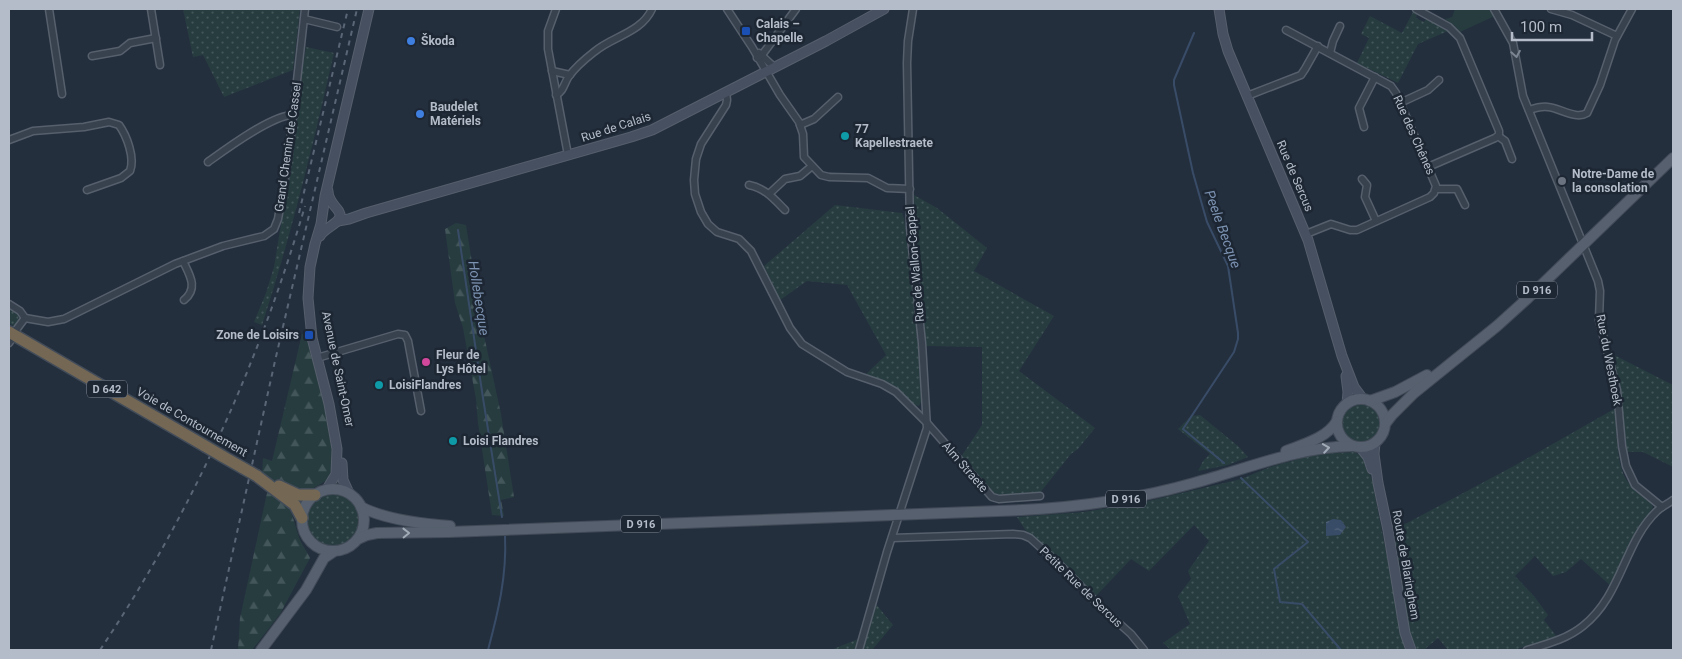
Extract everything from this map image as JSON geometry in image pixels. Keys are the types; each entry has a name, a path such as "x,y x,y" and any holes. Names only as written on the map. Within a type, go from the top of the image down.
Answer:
{"highway":[{"name":"Voie de Contournement","path":"11,336 257,476 296,494 315,495"},
{"name":"Voie de Contournement","path":"257,476 295,505 302,518"}],"main road":[{"name":"D 916","path":"1385,424 1408,398 1516,309 1673,158"},
{"name":"D 916","path":"1366,400 1382,398 1405,387 1459,355"},
{"path":"1354,400 1366,400 1381,410 1385,424 1381,437 1375,443 1369,446 1356,446 1342,437 1338,430 1337,421 1340,412 1347,404 1354,400"},
{"name":"D 916","path":"1265,461 1323,435 1333,428 1337,421"},
{"name":"D 916","path":"358,539 374,533 449,532 486,529 1031,510 1099,503 1185,486 1265,461 1322,449 1356,446"},
{"path":"262,650 308,587 324,558 333,552 347,548 358,539 364,525 364,516 362,507 349,493 338,489 327,490 315,495 306,505 302,518 304,532 310,541 314,555 314,564 294,604"},
{"name":"D 916","path":"362,507 377,513 413,521 486,529"},
{"path":"310,541 319,548 333,552"}],"street":[{"path":"49,9 62,94"},
{"path":"151,9 160,65"},
{"name":"Grand Chemin de Cassel","path":"25,318 48,322 64,319 183,261 222,246 264,236 274,229 278,219 288,166 305,9"},
{"name":"Avenue de Saint-Omer","path":"327,490 336,474 337,449 331,410 310,322 308,290 311,263 369,9"},
{"path":"556,9 547,40 568,155"},
{"path":"556,95 561,92 570,75 601,46 641,25 652,9"},
{"path":"727,9 752,48 770,69 800,125 803,134 804,155 821,175 826,177 868,178 887,188 910,189"},
{"path":"759,56 796,9"},
{"name":"Rue de Calais","path":"323,214 328,207 336,216 350,220 366,213 652,130 838,35 884,9"},
{"name":"Rue de Wallon-Cappel","path":"859,650 899,515 926,434 927,423 922,343 910,233 907,63 913,9"},
{"name":"Rue de Sercus","path":"1219,9 1226,45 1306,234 1342,356 1354,387 1366,400"},
{"path":"1416,9 1449,26 1460,38 1497,126 1498,136 1505,141 1512,159"},
{"name":"Rue du Westhoek","path":"1496,9 1513,43 1520,84 1529,110 1599,284 1599,320 1616,390 1621,441 1626,466 1635,485 1662,507"},
{"path":"1551,9 1572,15 1618,36"},
{"path":"1529,110 1547,106 1579,116 1586,114 1600,85 1618,36 1632,9"},
{"path":"304,19 337,27"},
{"path":"1330,53 1340,26"},
{"name":"Rue des Chênes","path":"1286,30 1391,86 1436,189 1430,197 1354,230 1331,224 1306,234"},
{"path":"92,56 120,51 130,43 156,38"},
{"path":"1247,96 1301,75 1318,46"},
{"path":"552,71 570,75"},
{"path":"1364,127 1359,108 1375,77"},
{"path":"1400,103 1428,90 1439,80"},
{"path":"726,92 728,97 726,105 701,144 696,159 695,189 699,208 705,220 715,231 739,240 751,251 790,328 802,344 843,370 889,388 927,423"},
{"path":"800,125 814,119 838,97"},
{"path":"208,162 257,130 294,115"},
{"path":"9,140 33,131 84,127 106,122 114,122 119,125 132,160 130,171 125,177 87,190"},
{"path":"1428,167 1498,136"},
{"path":"770,194 785,179 800,176 812,166"},
{"path":"1362,179 1366,185 1365,197 1376,221"},
{"path":"749,184 770,194 785,210"},
{"path":"323,214 326,223 336,216 328,199 328,188"},
{"path":"1436,189 1457,189 1465,205"},
{"name":"Avenue de Saint-Omer","path":"336,216 319,238 313,275 314,317 319,357 335,408 343,480 349,493"},
{"path":"183,261 193,286 190,295 184,300"},
{"path":"9,304 20,311 25,318 11,336"},
{"path":"319,357 398,334 405,335 408,341 421,411"},
{"name":"Rue de Sercus","path":"1342,356 1348,392 1347,404"},
{"name":"Alm Straete","path":"927,423 992,496 999,498 1040,496"},
{"name":"Route de Blaringhem","path":"1375,443 1374,454 1378,483 1387,523 1405,633 1411,650"},
{"name":"Route de Blaringhem","path":"1356,446 1369,460 1378,483"},
{"path":"1527,650 1570,635 1594,616 1616,584 1642,530 1655,513 1673,500"},
{"name":"Petite Rue de Sercus","path":"892,538 1013,534 1027,536 1131,634 1144,650"}],"green space":[{"path":"183,9 300,9 293,70 224,97 203,55 193,57"},
{"path":"1455,9 1491,9 1495,16 1460,32 1445,19 1452,17"},
{"path":"1413,12 1417,14 1416,18 1424,22 1426,19 1448,31 1418,44 1398,83 1357,63 1369,38 1361,34 1370,16 1402,33"},
{"path":"306,47 334,53 283,258 262,325 254,322 274,267 291,163 298,97"},
{"path":"914,195 937,208 987,248 974,271 1054,316 1019,371 1095,428 1039,494 1001,497 989,492 961,457 982,425 982,347 926,346 916,256"},
{"path":"835,205 902,213 916,315 922,400 919,406 913,404 895,386 864,376 886,355 847,285 807,281 780,300 764,266"},
{"path":"456,223 466,225 483,331 501,414 514,497 501,500 504,516 492,515 476,399 463,328 455,303 445,229"},
{"path":"9,307 18,314 19,320 15,327 9,323"},
{"path":"302,334 306,336 324,405 333,466 327,480 307,492 279,483 262,474 263,458 272,461"},
{"path":"1612,354 1673,385 1673,467 1643,452 1625,452 1621,400"},
{"path":"1361,404 1375,409 1380,423 1375,437 1361,442 1347,437 1342,423 1347,409"},
{"path":"1616,408 1617,447 1621,467 1628,482 1653,507 1629,544 1618,576 1612,587 1581,559 1566,572 1553,576 1535,556 1515,576 1534,596 1548,615 1544,620 1557,637 1514,650 1448,650 1438,638 1424,650 1415,650 1408,632 1392,531 1512,467"},
{"path":"1200,415 1238,446 1248,457 1228,465 1198,471 1203,461 1210,454 1178,429 1191,416"},
{"path":"1354,452 1363,456 1372,480 1405,650 1171,650 1163,643 1190,624 1178,596 1191,579 1188,571 1209,541 1194,525 1149,571 1131,559 1096,596 1059,558 1026,531 1017,517 1084,512 1144,502 1241,479 1270,467 1317,454"},
{"path":"267,493 276,496 287,505 300,540 310,558 280,614 252,650 238,650 240,618"},
{"path":"333,493 343,495 352,501 358,510 360,520 358,530 352,539 343,545 333,547 323,545 314,539 308,530 306,520 308,510 314,501 323,495"},
{"path":"875,603 893,625 872,650 864,650 861,647"},
{"path":"858,639 855,650 831,650"}],"water":[{"path":"1333,519 1341,520 1346,527 1340,535 1326,536 1326,522"}],"waterway":[{"name":"Peele Becque","path":"1194,33 1174,80 1174,85 1193,173 1207,222 1228,266 1238,339 1234,352 1183,429 1224,463"},
{"name":"Hollebecque","path":"458,230 502,517"},
{"name":"Peele Becque","path":"1241,478 1308,542 1274,569 1280,602 1302,604 1341,650"},
{"name":"Hollebecque","path":"488,650 503,579 505,536"}],"railway":[{"path":"299,213 348,9"},
{"path":"211,650 275,361 357,9"},
{"path":"100,650 164,545 193,491 219,436 244,380 266,322 287,265 305,206"}],"place":[{"name":"Calais – Chapelle","path":"746,31"},
{"name":"Škoda","path":"411,41"},
{"name":"Baudelet Matériels","path":"420,114"},
{"name":"77 Kapellestraete","path":"845,136"},
{"name":"Notre-Dame de la consolation","path":"1562,181"},
{"name":"Zone de Loisirs","path":"309,335"},
{"name":"Fleur de Lys Hôtel","path":"426,362"},
{"name":"LoisiFlandres","path":"379,385"},
{"name":"Loisi Flandres","path":"453,441"}]}
